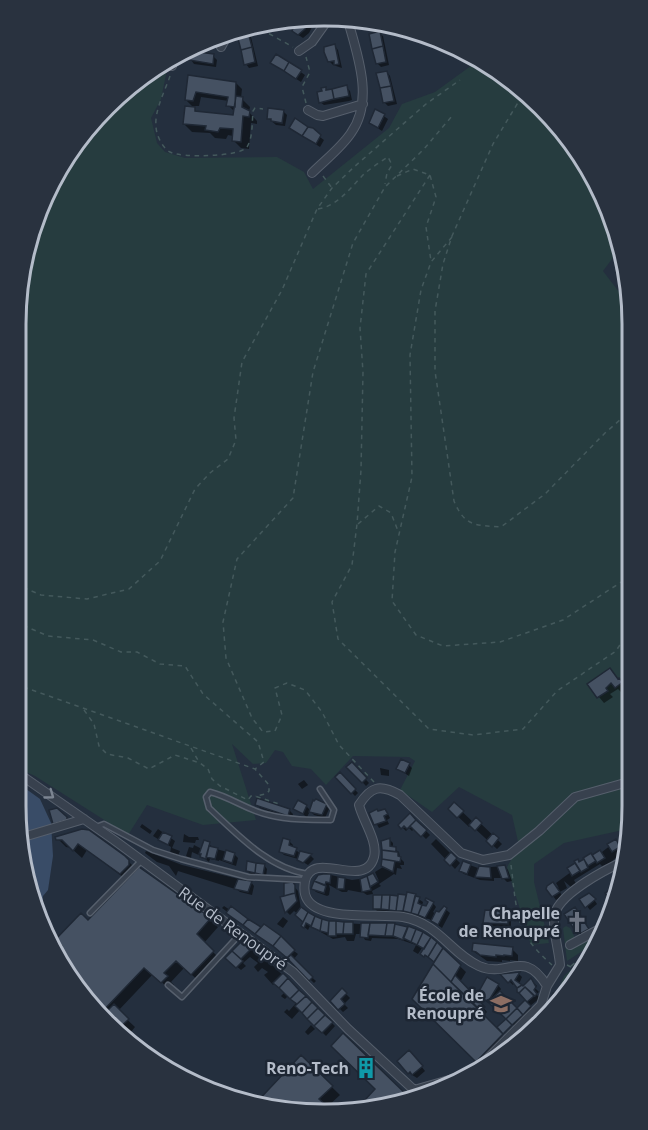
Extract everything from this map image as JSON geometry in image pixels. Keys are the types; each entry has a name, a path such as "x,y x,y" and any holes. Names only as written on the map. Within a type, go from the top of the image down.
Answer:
{"street":[{"path":"299,51 312,42 323,26"},
{"path":"314,170 351,133 363,104 361,78 349,27"},
{"path":"221,47 223,43"},
{"path":"308,110 323,116 363,104"},
{"name":"Rue de Renoupré","path":"26,779 96,827 293,972 412,1091"},
{"path":"547,986 540,975 529,966 481,967 460,956 443,936 428,925 403,917 326,912 311,904 307,898 304,888 307,877 313,870 321,867 358,871 374,859 375,850 359,805 366,794 380,788 400,795 461,853 483,860 509,855 575,797 622,784"},
{"path":"27,836 84,819"},
{"path":"496,1050 541,1005 547,986 559,968 554,917 558,908 563,901 596,875 617,865"},
{"path":"570,945 595,932"}],"lane":[{"path":"307,877 261,854 209,808 207,797 210,792 269,815 331,820 334,810 320,789"},
{"path":"96,827 104,824 153,850 248,877 307,877"},
{"path":"90,913 141,860"},
{"path":"168,985 182,997 242,933"}],"path":[{"path":"265,31 306,56 310,72 302,87 308,110"},
{"path":"169,69 156,116 158,134 170,152 181,155 203,155 236,153 244,150 250,140 253,111 255,108 263,109"},
{"path":"26,589 41,595 87,599 129,589 160,561 195,489 228,459 236,440 234,418 242,362 282,290 317,209 332,188 426,104 460,80"},
{"path":"520,99 493,144 452,236 443,264 435,311 435,371 453,501 461,517 477,525 501,527 545,494 605,433 622,419"},
{"path":"380,788 339,745 322,712 305,690 287,683 275,688 282,715 275,730 263,732 252,718 226,658 223,622 237,559 293,498 313,372 352,243 385,187 452,116"},
{"path":"317,209 343,196 366,172 388,157 392,165 387,173 385,187"},
{"path":"396,176 413,169 430,175"},
{"path":"314,170 332,188"},
{"path":"430,175 436,197 426,227 431,262"},
{"path":"430,175 366,274 360,328 363,372 361,470 357,524 352,565 332,602 338,639 429,729 473,735 523,729 557,691 616,651 622,642"},
{"path":"452,236 431,262 421,290 410,355 412,477 394,552 392,601 416,635 443,646 500,642 562,620 622,582"},
{"path":"357,524 379,506 391,513 399,533"},
{"path":"26,627 48,636 93,640 121,652 137,652 159,664 185,666 203,694 258,742 264,762 255,769"},
{"path":"26,688 83,708 255,769 269,785 269,791 266,794 251,796 248,800 220,786 212,779 208,769 200,763 174,755 149,769 128,758 107,754 99,746 94,724 83,708"},
{"path":"190,746 200,763"},
{"path":"255,796 279,804"},
{"path":"511,867 515,897 525,934 538,952 559,968 571,966 581,958"},
{"path":"571,966 575,968"}],"green space":[{"path":"473,65 521,100 561,142 592,192 607,228 614,256 603,271 621,295 622,304 622,830 564,843 534,864 534,882 549,943 531,945 507,867 519,846 512,815 459,787 432,812 400,790 415,761 409,757 353,756 326,785 311,769 292,766 283,752 275,750 266,763 253,764 232,744 256,820 203,825 147,805 128,835 26,772 26,304 31,266 41,228 65,175 87,142 113,113 142,87 167,70 161,99 151,118 157,143 165,152 185,158 277,157 304,172 313,189 389,128 402,104 435,92"},
{"path":"566,926 570,928 578,944 591,940 586,949 567,961 563,928"},
{"path":"577,964 557,992 564,976"}],"water":[{"path":"26,789 40,799 51,823 53,856 48,890 43,896 43,906 28,845"}],"building":[{"path":"306,26 298,35 292,31 294,27"},
{"path":"380,31 383,46 372,49 369,34"},
{"path":"249,35 252,47 241,50 238,38"},
{"path":"335,44 339,64 334,65 334,61 328,62 324,47"},
{"path":"383,46 386,62 376,64 372,49"},
{"path":"252,47 255,62 244,65 241,50"},
{"path":"200,52 214,54 213,64 189,60 190,57"},
{"path":"276,54 289,62 284,71 270,63"},
{"path":"289,62 302,70 296,79 284,71"},
{"path":"387,71 391,86 380,88 376,73"},
{"path":"188,75 236,82 235,107 226,106 228,97 196,92 193,101 185,100"},
{"path":"347,85 349,96 334,99 332,89"},
{"path":"391,86 394,101 383,103 380,88"},
{"path":"326,87 326,90 332,89 334,99 319,103 317,92"},
{"path":"236,96 243,97 242,107 250,111 249,117 243,116 241,142 232,141 233,129 220,128 218,132 205,130 206,126 183,124 185,106 195,107 195,111 233,115"},
{"path":"268,108 284,110 282,123 267,119"},
{"path":"375,109 385,114 378,128 369,123"},
{"path":"295,118 308,127 302,136 289,128"},
{"path":"308,127 321,135 316,144 302,136"},
{"path":"610,668 622,681 615,688 611,683 606,688 608,691 597,698 587,684"},
{"path":"401,759 410,763 405,773 396,769"},
{"path":"352,762 367,778 362,783 346,767"},
{"path":"340,772 356,789 351,794 335,777"},
{"path":"257,798 290,809 288,816 255,805"},
{"path":"298,800 307,805 303,814 293,809"},
{"path":"313,800 327,804 322,815 309,812"},
{"path":"454,802 464,811 457,818 448,809"},
{"path":"57,808 67,817 67,820 53,824 49,810"},
{"path":"377,809 378,811 385,809 388,814 384,816 386,821 374,825 369,813"},
{"path":"410,813 416,820 407,829 404,826 401,829 398,825"},
{"path":"476,817 482,823 475,831 469,825"},
{"path":"416,820 427,830 421,837 410,826"},
{"path":"82,829 89,830 125,856 129,860 129,865 120,874 78,844 73,851 62,840 56,840 55,837"},
{"path":"163,832 172,836 168,845 158,840"},
{"path":"493,833 499,838 492,847 486,841"},
{"path":"283,838 290,840 289,845 297,848 294,856 279,852"},
{"path":"390,838 390,846 396,847 396,852 382,850 381,841"},
{"path":"616,839 620,847 612,852 607,844"},
{"path":"204,840 210,842 206,859 200,857 201,854 199,854"},
{"path":"209,846 218,848 215,859 206,857"},
{"path":"226,850 235,853 232,863 223,860"},
{"path":"382,850 398,852 398,856 401,857 400,862 382,859"},
{"path":"600,850 605,858 597,863 592,855"},
{"path":"300,851 312,854 303,863 297,860"},
{"path":"451,852 457,858 450,866 444,860"},
{"path":"591,853 596,861 588,866 583,858"},
{"path":"382,859 395,861 393,872 381,866"},
{"path":"578,859 579,862 584,859 588,868 581,872 574,861"},
{"path":"247,861 256,863 255,873 246,871"},
{"path":"463,861 471,864 467,874 459,871"},
{"path":"256,863 265,864 263,875 255,873"},
{"path":"575,863 580,871 572,876 567,868"},
{"path":"505,865 509,878 502,879 497,866"},
{"path":"479,866 490,867 491,878 475,877"},
{"path":"139,867 211,918 197,934 214,951 191,975 176,961 164,973 168,976 161,983 144,968 105,1009 87,988 56,939 81,913 88,920"},
{"path":"373,873 378,882 370,887 367,876"},
{"path":"331,874 330,883 326,882 325,885 314,881 318,875"},
{"path":"367,876 371,890 362,892 360,879"},
{"path":"338,877 345,878 344,889 337,889"},
{"path":"238,879 252,881 248,892 234,889"},
{"path":"314,881 326,886 324,893 311,889"},
{"path":"293,882 295,893 284,896 284,883"},
{"path":"553,882 560,892 552,897 546,889"},
{"path":"407,892 416,894 411,913 403,911"},
{"path":"295,893 297,901 285,913 280,897"},
{"path":"589,893 596,899 585,908 579,899"},
{"path":"398,894 406,895 403,911 396,911"},
{"path":"373,895 382,895 381,909 373,909"},
{"path":"382,895 390,895 389,910 381,909"},
{"path":"390,895 398,896 396,911 389,910"},
{"path":"415,896 420,897 418,903 422,905 418,915 411,913"},
{"path":"426,898 434,902 425,918 418,915 422,905 426,906 428,902"},
{"path":"231,906 248,919 243,925 226,913"},
{"path":"444,906 447,908 438,925 431,921 436,911 439,912"},
{"path":"301,907 308,912 303,922 295,915"},
{"name":"Chapelle de Renoupré","path":"575,907 589,929 578,935 564,914"},
{"path":"485,910 508,911 508,924 483,923"},
{"path":"308,912 315,916 311,926 306,923 304,928 301,926"},
{"path":"315,916 322,919 320,931 311,927"},
{"path":"248,919 261,927 255,934 243,925"},
{"path":"322,919 329,921 328,933 320,931"},
{"path":"329,921 336,921 336,936 328,936"},
{"path":"336,921 344,922 343,934 336,934"},
{"path":"344,922 353,922 353,934 343,934"},
{"path":"361,923 370,923 368,938 360,937"},
{"path":"370,923 387,923 385,936 368,935"},
{"path":"387,923 395,923 393,936 385,936"},
{"path":"264,924 281,936 273,946 255,934"},
{"path":"395,924 408,927 403,940 393,936"},
{"path":"408,926 416,929 411,942 403,938"},
{"path":"416,929 423,932 417,945 411,942"},
{"path":"423,932 431,937 424,949 417,945"},
{"path":"281,936 295,950 287,958 273,946"},
{"path":"431,937 437,942 428,957 425,955 424,957 420,954"},
{"path":"244,942 252,948 241,959 232,951"},
{"path":"437,942 443,948 434,962 428,957"},
{"path":"473,943 513,947 512,956 480,955 472,951"},
{"path":"443,948 461,965 451,982 433,964"},
{"path":"232,951 243,961 236,968 225,958"},
{"path":"291,955 313,977 309,981 287,958"},
{"path":"433,964 503,1034 476,1062 412,999"},
{"path":"520,972 515,980 522,985 517,988 511,980 508,983 500,974"},
{"path":"283,973 288,978 279,988 273,983"},
{"path":"455,975 474,995 471,1001 451,982"},
{"path":"487,977 499,984 488,1002 477,995"},
{"path":"288,978 299,990 290,999 279,988"},
{"path":"531,978 536,987 535,996 525,987 519,993 517,992 517,988 523,986"},
{"path":"525,987 534,996 527,1002 519,993"},
{"path":"342,988 347,993 341,999 345,1004 338,1010 330,1001"},
{"path":"299,990 306,996 297,1004 290,999"},
{"path":"500,991 517,1008 506,1019 488,1002"},
{"path":"474,995 485,1007 481,1011 471,1001"},
{"path":"306,996 312,1002 302,1013 295,1006"},
{"path":"525,1000 531,1006 523,1015 517,1008"},
{"path":"312,1002 318,1008 307,1019 302,1013"},
{"path":"114,1004 129,1019 122,1025 107,1011"},
{"path":"318,1008 325,1015 314,1026 307,1019"},
{"path":"517,1008 523,1015 512,1025 506,1019"},
{"path":"325,1015 333,1022 322,1033 314,1026"},
{"path":"506,1019 512,1025 503,1034 497,1027"},
{"name":"Reno-Tech","path":"343,1033 405,1093 365,1102 375,1089 331,1046"},
{"path":"409,1050 423,1066 412,1075 410,1072 408,1074 397,1061"},
{"path":"301,1055 333,1086 319,1099 325,1104 304,1104 261,1098"}],"place":[{"name":"Chapelle de Renoupré","path":"577,922"},
{"name":"École de Renoupré","path":"501,1004"},
{"name":"Reno-Tech","path":"366,1068"}]}
